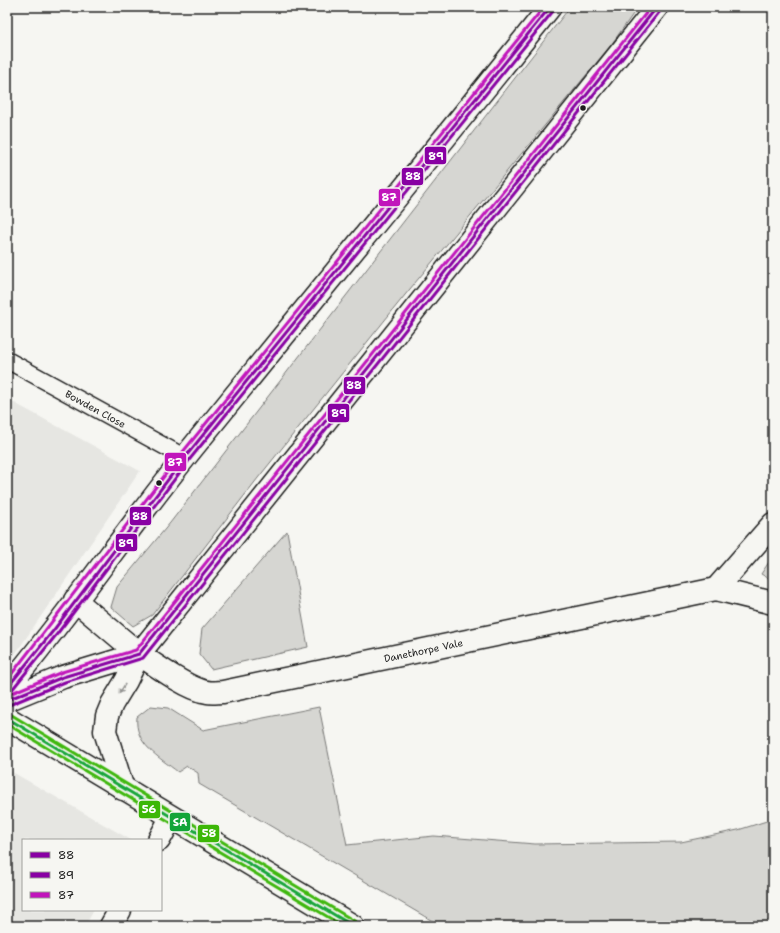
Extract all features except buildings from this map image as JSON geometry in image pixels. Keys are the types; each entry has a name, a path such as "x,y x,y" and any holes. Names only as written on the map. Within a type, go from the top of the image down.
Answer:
{"main road":[{"path":"7,688 44,643 184,457 453,130 550,7"},
{"path":"123,789 105,731 107,716 112,704 126,681 139,654 658,7"},
{"path":"716,589 773,524"},
{"name":"Danethorpe Vale","path":"75,600 139,654 159,668 193,687 206,692 223,692 716,589 773,603"},
{"path":"7,700 63,677 139,654"},
{"path":"7,718 171,818 353,926"},
{"path":"160,839 171,818"},
{"path":"111,926 119,911"}],"lane":[{"name":"Bowden Close","path":"7,360 184,457"}],"shaded area":[{"path":"570,7 638,7 611,45 405,295 258,478 152,615 133,626 111,607 117,587 170,523"},
{"path":"7,399 140,471 7,666"},
{"path":"287,531 308,647 211,669 199,654 202,629"},
{"path":"773,556 773,581 761,574"},
{"path":"151,706 168,708 203,730 319,707 347,845 434,836 535,844 681,842 738,830 773,819 773,926 441,926 199,784 198,773 187,766 178,772 163,761 149,749 139,735 137,726 137,717"},
{"path":"7,769 129,839 22,839 22,911 93,911 85,926 7,926"}],"transit line":[{"name":"87","path":"7,680 182,453 544,7"},
{"name":"88","path":"7,688 53,631 186,456 550,7"},
{"name":"87","path":"7,695 62,672 136,650 651,7"},
{"name":"88","path":"7,700 63,677 139,654 657,7"},
{"name":"89","path":"11,691 57,634 190,459 554,10"},
{"name":"89","path":"9,705 65,682 143,658 661,10"},
{"name":"58","path":"10,714 356,922"},
{"name":"SA","path":"7,718 353,926"},
{"name":"56","path":"7,724 343,926"}]}
